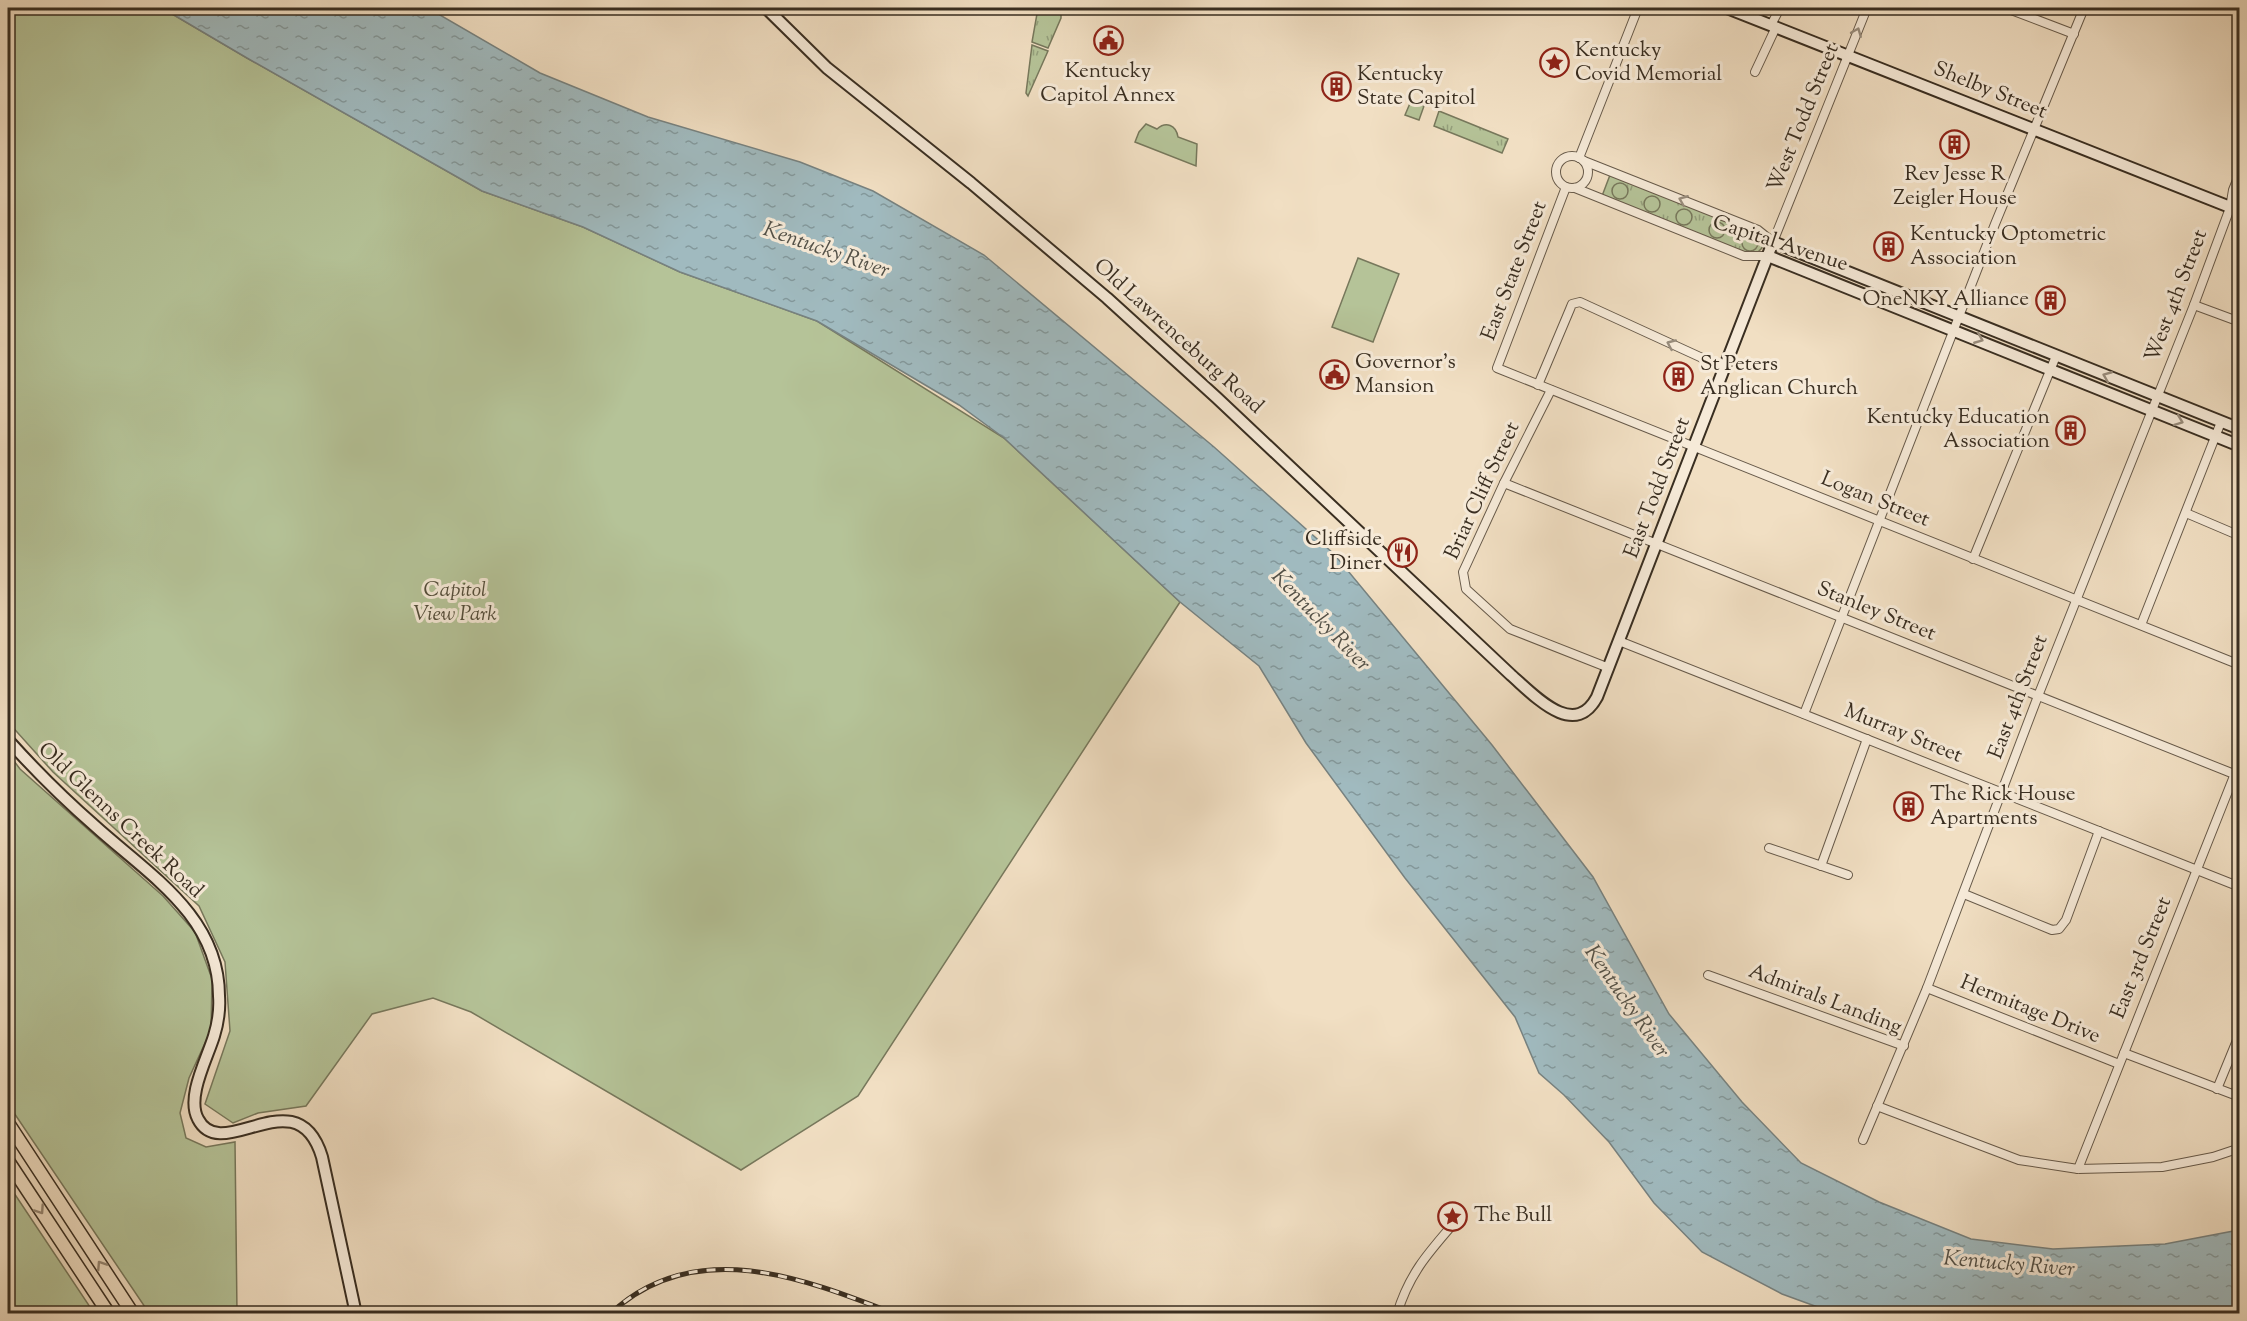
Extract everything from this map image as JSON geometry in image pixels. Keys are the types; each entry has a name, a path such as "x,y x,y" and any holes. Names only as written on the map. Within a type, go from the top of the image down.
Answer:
{"main road":[{"name":"Old Lawrenceburg Road","path":"766,8 827,68 971,183 1107,298 1217,398 1504,668 1553,708"},
{"name":"Shelby Street","path":"1727,8 2235,209"},
{"name":"East Todd Street","path":"1553,708 1577,716 1592,707 1658,544 1773,242"},
{"name":"Capital Avenue","path":"1773,242 2240,429"},
{"name":"Capital Avenue","path":"1768,256 2240,446"},
{"name":"Old Glenns Creek Road","path":"8,740 65,799 167,888 196,920 212,954 219,996 216,1030 194,1100 197,1118 208,1130 220,1133 278,1120 294,1122 310,1133 322,1157 356,1314"},
{"path":"8,1123 134,1314"},
{"path":"8,1161 109,1314"}],"street":[{"path":"1575,188 1580,187 1587,180 1588,170 1582,159 1584,145 1638,8"},
{"path":"1755,72 1780,8"},
{"name":"West Todd Street","path":"1773,242 1867,8"},
{"path":"2006,8 2074,34"},
{"path":"1804,714 1958,317 2085,8"},
{"path":"1566,187 1558,179 1558,165 1568,157 1582,159"},
{"name":"Capital Avenue","path":"1582,159 1758,230 1773,242"},
{"name":"West 4th Street","path":"2235,209 2233,190 2240,173"},
{"name":"Capital Avenue","path":"1566,187 1575,188 1744,256 1768,256"},
{"name":"East State Street","path":"1497,368 1566,187"},
{"name":"West 4th Street","path":"2157,397 2240,196"},
{"path":"1538,385 1569,309 1572,304 1580,302 1724,368"},
{"path":"2194,305 2240,322"},
{"path":"1974,559 2056,356"},
{"name":"Logan Street","path":"1497,368 2240,665"},
{"name":"Briar Cliff Street","path":"1551,390 1504,483 1463,572 1466,589 1510,629 1608,668"},
{"name":"East 4th Street","path":"1904,1046 2038,696 2157,397"},
{"path":"2141,626 2221,422"},
{"name":"Stanley Street","path":"1504,483 2234,774"},
{"path":"2186,513 2240,536"},
{"name":"Murray Street","path":"1619,641 2240,887"},
{"path":"1821,866 1868,739"},
{"name":"East 3rd Street","path":"2078,1169 2240,760"},
{"path":"1964,894 2052,930 2059,929 2066,920 2099,831"},
{"path":"1769,848 1848,875"},
{"name":"Admirals Landing","path":"1708,975 1904,1046 1863,1140"},
{"name":"Hermitage Drive","path":"1927,988 2120,1064"},
{"path":"2217,1089 2240,1033"},
{"path":"2124,1053 2240,1097"},
{"path":"1877,1106 2019,1160 2078,1169 2162,1167 2213,1157 2240,1148"},
{"path":"1397,1314 1408,1283 1418,1265 1455,1222"}],"green space":[{"name":"Capitol View Park","path":"8,8 162,8 482,191 583,227 680,272 817,321 1004,438 1180,602 858,1096 741,1170 471,1012 433,998 372,1014 306,1106 258,1113 233,1123 205,1104 230,1031 225,962 199,906 53,772 8,722"},
{"path":"1038,8 1061,8 1061,18 1048,48 1032,42"},
{"path":"1032,45 1048,51 1028,96 1026,93"},
{"path":"1411,101 1424,106 1419,120 1405,115"},
{"path":"1439,111 1508,139 1502,153 1434,126"},
{"path":"1146,124 1157,129 1164,125 1173,127 1178,137 1197,144 1196,166 1135,142 1139,132"},
{"path":"1610,175 1757,233 1762,239 1762,248 1756,254 1749,254 1602,196"},
{"path":"1617,183 1623,183 1628,191 1626,197 1617,199 1612,194 1612,188"},
{"path":"1649,196 1655,196 1660,204 1658,210 1649,212 1644,207 1644,201"},
{"path":"1681,209 1687,209 1692,217 1690,223 1681,225 1676,220 1676,214"},
{"path":"1714,222 1720,222 1725,230 1723,236 1714,238 1709,233 1709,227"},
{"path":"1747,235 1753,235 1758,243 1756,249 1747,251 1742,246 1742,240"},
{"path":"1358,258 1399,274 1373,342 1332,327"},
{"path":"8,753 20,769 163,896 195,932 212,979 211,1030 189,1078 180,1113 186,1138 206,1147 235,1142 237,1313 149,1313 8,1104"},
{"path":"8,1184 94,1313 8,1313"}],"water":[{"name":"Kentucky River","path":"162,8 428,8 540,73 648,117 800,162 873,191 984,255 1214,447 1334,554 1492,745 1593,877 1669,1014 1742,1102 1801,1163 1879,1202 1971,1239 2053,1249 2165,1244 2239,1230 2239,1313 1834,1313 1782,1294 1702,1252 1654,1203 1609,1142 1564,1095 1539,1073 1515,1017 1405,878 1306,743 1259,666 1180,602 1004,438 959,405 817,321 680,272 583,227 482,191"}],"railway":[{"path":"610,1314 643,1290 677,1276 713,1270 750,1271 787,1277 860,1300 895,1314"}],"place":[{"name":"Kentucky Capitol Annex","path":"1108,41"},
{"name":"Kentucky Covid Memorial","path":"1554,63"},
{"name":"Kentucky State Capitol","path":"1336,87"},
{"name":"Rev Jesse R Zeigler House","path":"1955,144"},
{"name":"Kentucky Optometric Association","path":"1889,247"},
{"name":"OneNKY Alliance","path":"2050,300"},
{"name":"Governor's Mansion","path":"1334,375"},
{"name":"St Peters Anglican Church","path":"1679,377"},
{"name":"Kentucky Education Association","path":"2071,430"},
{"name":"Cliffside Diner","path":"1403,552"},
{"name":"The Rick House Apartments","path":"1909,807"},
{"name":"The Bull","path":"1453,1216"}]}
